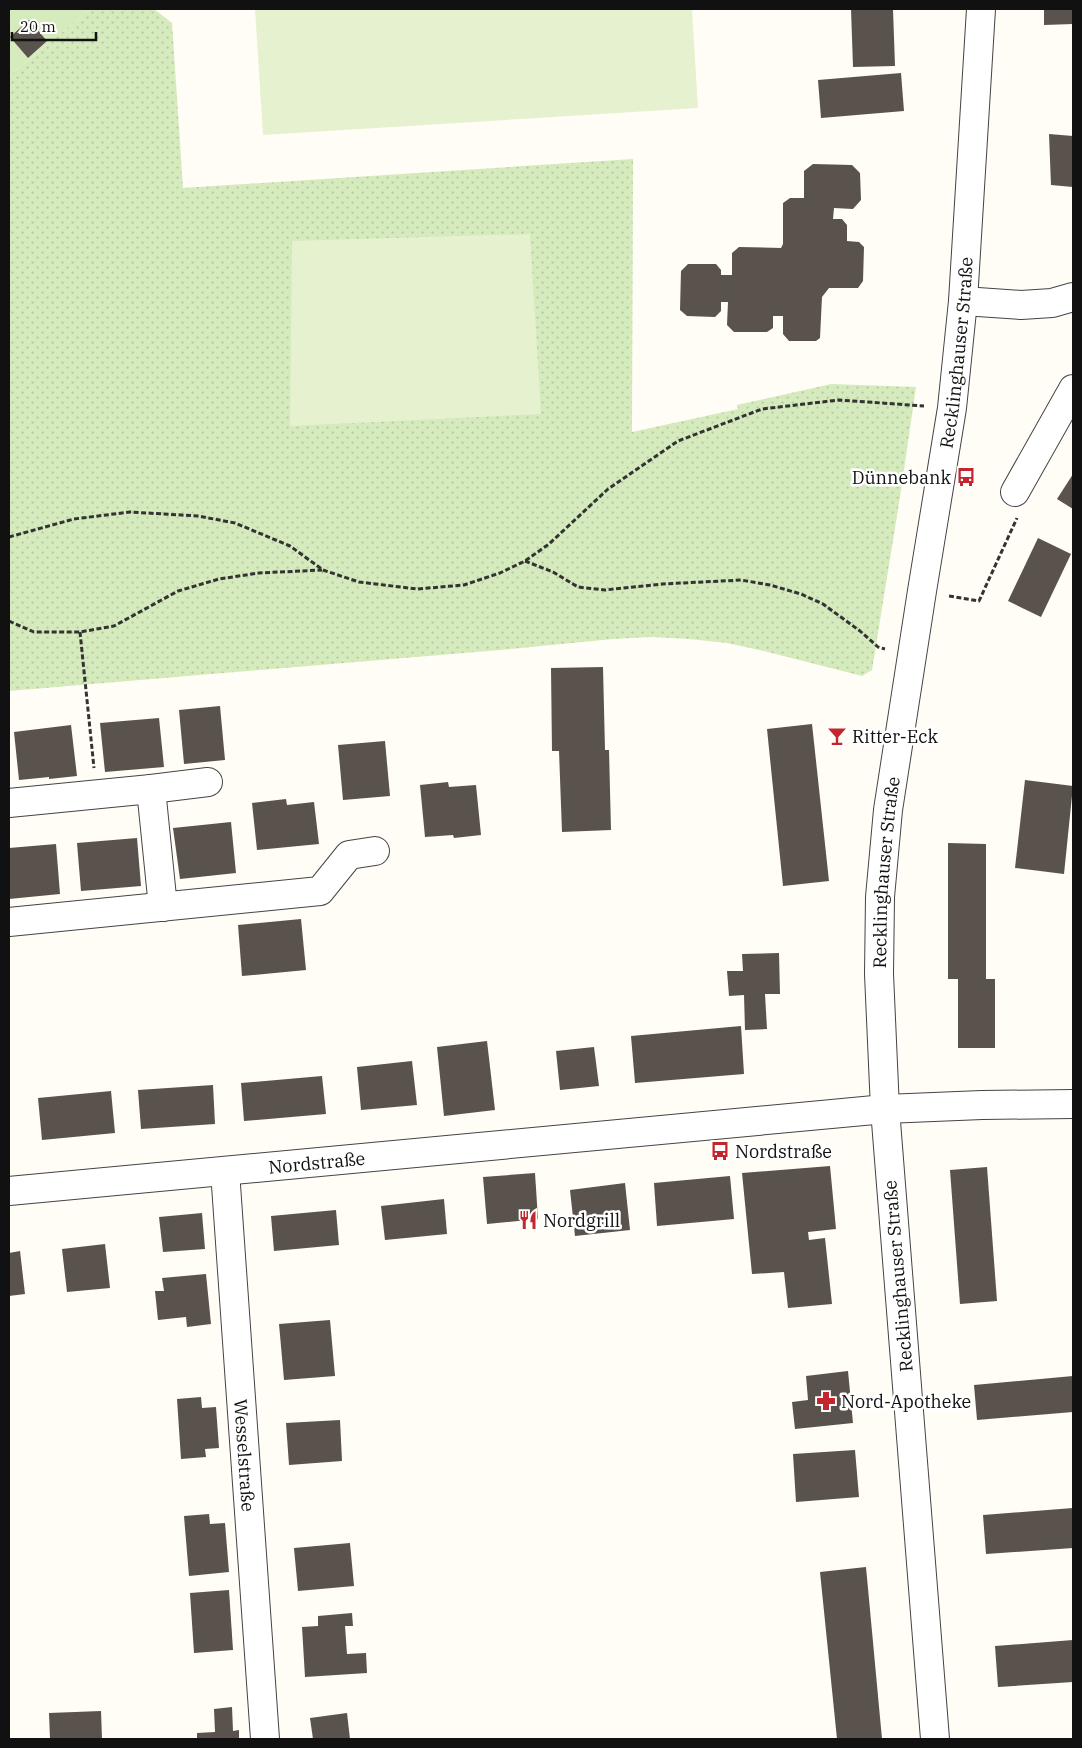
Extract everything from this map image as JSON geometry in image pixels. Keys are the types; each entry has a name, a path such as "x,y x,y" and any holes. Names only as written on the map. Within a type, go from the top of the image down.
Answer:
{"street":[{"name":"Recklinghauser Straße","path":"935,1739 885,1109 879,974 880,897 888,810 952,408 963,301 981,9"},
{"path":"963,301 1036,304 1052,303 1073,297"},
{"path":"1014,492 1073,389"},
{"path":"9,803 208,782"},
{"path":"152,789 163,907"},
{"path":"9,922 320,891 349,856 375,851"},
{"name":"Nordstraße","path":"9,1191 885,1109 1073,1104"},
{"name":"Wesselstraße","path":"225,1171 265,1739"}],"path":[{"path":"9,537 74,519 130,512 198,516 235,524 290,546 323,570 359,582 417,590 464,584 500,574 525,561 549,544 608,489 678,441 762,409 839,400 952,408"},
{"path":"922,592 979,601 1021,509 1014,492"},
{"path":"525,561 553,572 578,587 605,590 680,583 742,580 770,585 801,594 823,604 860,631 878,647 911,659"},
{"path":"9,621 34,632 80,632 114,626 178,591 219,579 259,573 323,570"},
{"path":"80,632 96,793"}],"green space":[{"path":"9,9 90,9 9,76"},
{"path":"90,9 154,9 172,23 183,188 633,159 632,432 738,409 737,405 831,384 916,387 872,670 862,676 727,643 652,637 9,691 9,76"},
{"path":"255,9 692,9 698,108 263,135"},
{"path":"530,234 541,414 290,426 292,241"}],"building":[{"path":"851,9 893,9 895,66 853,67"},
{"path":"1044,9 1073,9 1073,24 1044,25"},
{"path":"29,20 47,41 28,58 10,37"},
{"path":"901,73 904,111 821,118 818,80"},
{"path":"1049,134 1073,136 1073,187 1051,185"},
{"path":"813,164 852,165 860,173 861,200 853,209 834,208 833,219 842,219 847,225 847,241 859,242 864,247 863,281 858,288 829,288 822,297 820,338 816,341 789,341 783,334 783,316 773,316 773,328 767,332 734,332 727,325 728,302 721,302 721,311 715,317 687,316 680,310 681,271 688,264 716,264 721,270 721,275 732,275 732,253 739,247 781,248 783,244 783,203 790,198 804,198 804,171"},
{"path":"1073,474 1073,509 1057,499"},
{"path":"1038,538 1071,554 1041,617 1008,601"},
{"path":"603,667 605,750 609,750 611,830 562,832 559,751 552,751 551,668"},
{"path":"220,706 225,760 184,764 179,710"},
{"path":"159,718 164,767 105,772 100,723"},
{"path":"812,724 829,881 783,886 767,729"},
{"path":"71,725 77,776 19,780 14,732"},
{"path":"385,741 390,796 343,800 338,745"},
{"path":"1025,780 1073,786 1064,874 1015,868"},
{"path":"448,782 449,787 476,785 481,835 454,838 453,835 425,837 420,785"},
{"path":"286,799 287,805 314,802 319,844 257,850 252,803"},
{"path":"231,822 236,873 180,879 173,828"},
{"path":"137,838 141,886 81,891 77,843"},
{"path":"948,843 986,844 986,979 995,979 995,1048 958,1048 958,979 948,979"},
{"path":"56,844 60,894 9,899 9,848"},
{"path":"301,919 306,970 242,976 238,925"},
{"path":"779,953 780,994 765,994 767,1029 745,1030 744,995 729,996 727,971 743,971 742,954"},
{"path":"741,1026 744,1074 635,1083 631,1036"},
{"path":"487,1041 495,1110 444,1116 437,1047"},
{"path":"594,1047 599,1086 560,1090 556,1051"},
{"path":"412,1061 417,1105 361,1110 357,1067"},
{"path":"322,1076 326,1114 244,1121 241,1083"},
{"path":"213,1085 215,1124 141,1129 138,1090"},
{"path":"111,1091 115,1133 42,1140 38,1098"},
{"path":"830,1166 836,1229 808,1232 809,1240 825,1238 832,1304 788,1308 784,1272 752,1274 742,1173"},
{"path":"987,1167 997,1301 960,1304 950,1170"},
{"path":"535,1173 538,1219 487,1224 483,1177"},
{"path":"730,1176 734,1219 657,1226 654,1183"},
{"path":"625,1183 630,1230 575,1236 570,1190"},
{"path":"444,1199 447,1234 385,1240 381,1206"},
{"path":"336,1210 339,1245 274,1251 271,1216"},
{"path":"202,1213 205,1249 163,1252 159,1217"},
{"path":"105,1244 110,1288 67,1292 62,1249"},
{"path":"20,1251 25,1294 9,1296 9,1253"},
{"path":"206,1274 211,1324 187,1327 186,1317 158,1320 155,1291 164,1291 162,1278"},
{"path":"330,1320 335,1376 284,1380 279,1324"},
{"name":"Nord-Apotheke","path":"848,1371 853,1423 795,1429 792,1402 808,1400 806,1376"},
{"path":"1073,1376 1073,1412 977,1420 974,1385"},
{"path":"201,1397 202,1408 216,1407 219,1448 205,1449 206,1457 181,1459 177,1399"},
{"path":"340,1420 342,1461 289,1465 286,1423"},
{"path":"855,1450 859,1497 796,1502 793,1454"},
{"path":"1073,1508 1073,1548 986,1554 983,1515"},
{"path":"209,1514 210,1524 225,1523 229,1572 189,1576 184,1516"},
{"path":"350,1543 354,1586 298,1591 294,1548"},
{"path":"866,1567 882,1739 837,1739 820,1572"},
{"path":"229,1590 233,1650 194,1653 190,1593"},
{"path":"352,1613 353,1626 345,1626 347,1654 366,1653 367,1673 305,1677 302,1627 318,1626 318,1616"},
{"path":"1073,1640 1073,1682 998,1687 995,1646"},
{"path":"232,1707 233,1731 239,1730 239,1739 197,1739 197,1733 215,1732 214,1709"},
{"path":"101,1711 102,1739 50,1739 49,1713"},
{"path":"347,1713 350,1739 313,1739 310,1718"}],"place":[{"name":"Dünnebank","path":"966,477"},
{"name":"Ritter-Eck","path":"837,736"},
{"name":"Nordstraße","path":"720,1151"},
{"name":"Nordgrill","path":"528,1220"},
{"name":"Nord-Apotheke","path":"826,1401"}]}
